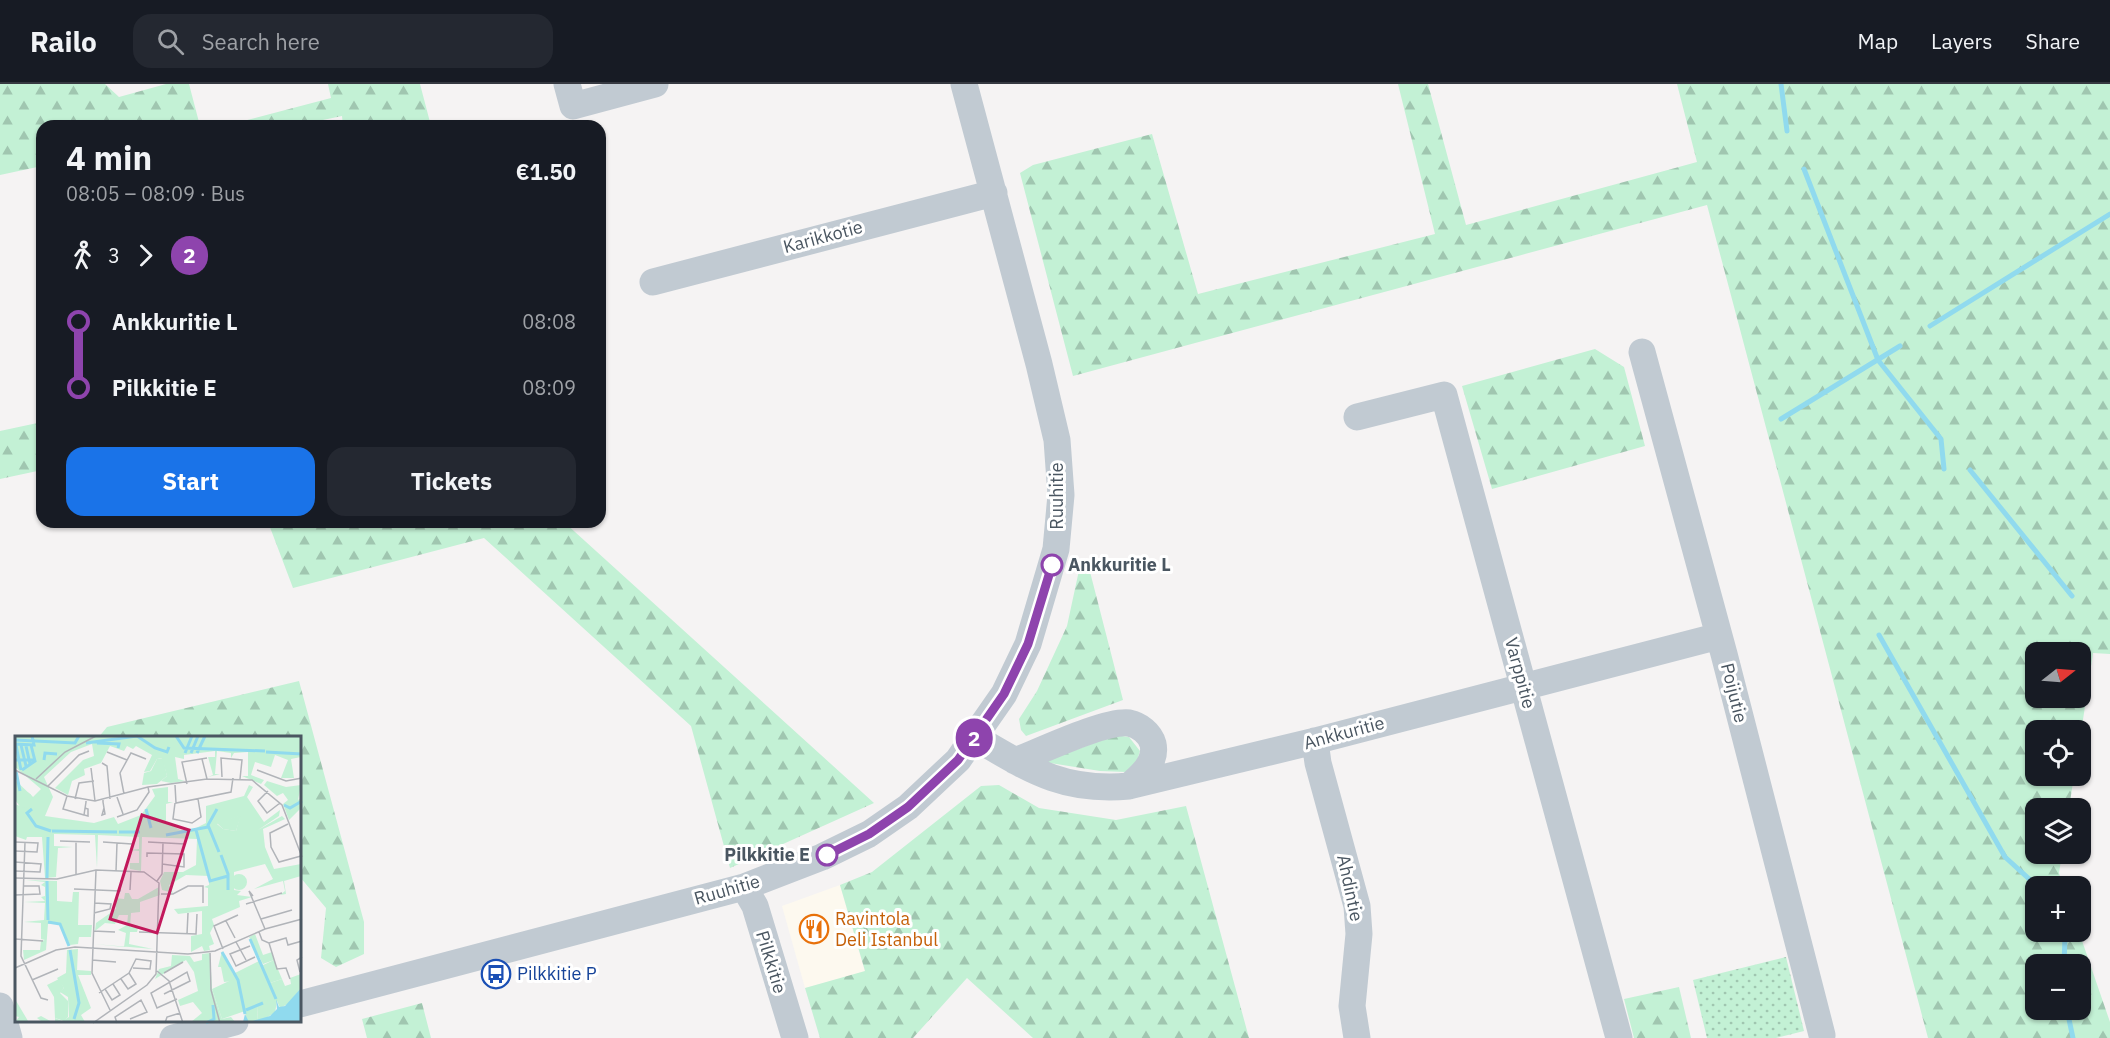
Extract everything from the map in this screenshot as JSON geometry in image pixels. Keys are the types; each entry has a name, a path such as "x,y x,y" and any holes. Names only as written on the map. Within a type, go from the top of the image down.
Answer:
{"street":[{"path":"570,95 655,84"},
{"name":"Ruuhitie","path":"302,1003 744,887 822,857 869,834 908,807 958,760 1004,694 1028,644 1056,549 1061,495 1057,440 964,84"},
{"name":"Karikkotie","path":"653,282 994,193"},
{"name":"Poijutie","path":"1642,352 1719,636 1822,1035"},
{"name":"Varppitie","path":"1357,417 1444,395 1619,1038"},
{"name":"Ankkuritie","path":"974,737 1015,761 1058,781 1093,787 1129,786 1315,741 1719,636"},
{"path":"1015,761 1091,730 1114,724 1130,723 1145,730 1153,744 1151,760 1144,773 1129,786"},
{"name":"Ahdintie","path":"1315,741 1318,763 1357,906 1359,934 1352,1006 1357,1038"},
{"name":"Pilkkitie","path":"744,887 755,906 795,1038"},
{"path":"0,1006 9,1038"},
{"path":"173,1038 231,1023"}],"shaded area":[{"path":"840,885 865,972 805,988 782,906"}],"green space":[{"path":"0,84 105,84 119,97 166,84 189,84 198,120 36,120 36,167 0,175"},
{"path":"328,84 420,84 429,120 342,120 342,116 323,120 247,120 331,98"},
{"path":"1398,84 1428,84 1466,225 1697,162 1677,84 2110,84 2110,654 2093,653 2091,666 2091,642 2025,642 2025,708 2085,708 2083,720 2025,720 2025,786 2072,786 2071,798 2025,798 2025,864 2060,864 2060,876 2025,876 2025,942 2082,942 2087,954 2025,954 2025,1020 2091,1020 2091,967 2110,1022 2110,1038 1928,1038 1707,205 1073,376 1020,173 1033,165 1152,134 1198,294 1435,234"},
{"path":"1595,349 1624,367 1645,446 1492,489 1462,386"},
{"path":"36,423 36,471 0,479 0,431"},
{"path":"270,528 571,528 874,803 730,868 691,726 484,538 293,588"},
{"path":"1081,561 1088,564 1123,700 1026,736 1021,730 1019,719 1037,691 1067,626"},
{"path":"299,681 364,922 364,954 336,967 321,958 326,908 302,879 302,736 100,736 107,727"},
{"path":"1115,735 1129,737 1140,751 1136,764 1126,772 1100,771 1044,762"},
{"path":"999,785 1039,808 1116,820 1186,806 1249,1038 1033,1038 967,978 913,1038 820,1038 805,988 865,971 840,885 872,872 981,786"},
{"path":"1786,957 1804,1031 1776,1038 1707,1038 1693,980"},
{"path":"1679,987 1691,1038 1634,1038 1624,999"},
{"path":"422,1003 431,1038 367,1038 362,1019"}],"waterway":[{"path":"1781,84 1787,131"},
{"path":"1804,169 1878,360 1941,439 1944,469"},
{"path":"1930,326 2110,214"},
{"path":"1781,419 1900,346"},
{"path":"1970,470 2072,596"},
{"path":"1879,635 2005,857 2026,876"},
{"path":"2064,954 2065,942"},
{"path":"2069,1020 2073,1038"}],"bus line":[{"name":"2","path":"827,855 869,834 908,807 958,760 1004,694 1028,644 1052,565"}],"place":[{"name":"Ankkuritie L","path":"1052,565"},
{"name":"Pilkkitie E","path":"827,855"},
{"name":"Ravintola Deli Istanbul","path":"814,929"},
{"name":"Pilkkitie P","path":"496,974"}]}
